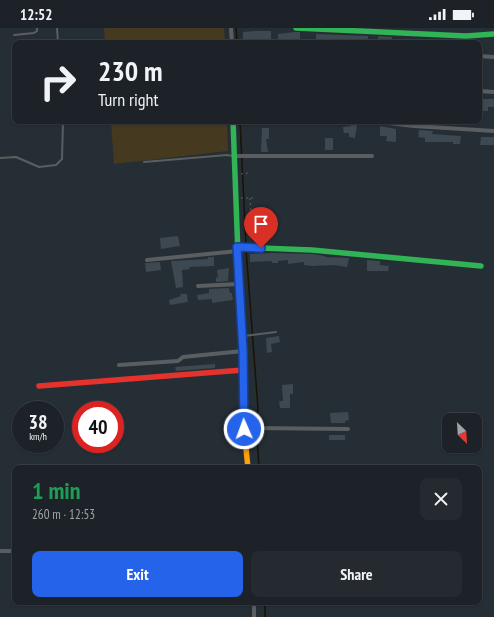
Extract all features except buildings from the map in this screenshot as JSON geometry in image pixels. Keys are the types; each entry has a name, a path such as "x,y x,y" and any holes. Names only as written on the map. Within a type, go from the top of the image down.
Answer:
{"street":[{"path":"232,28 232,40"},
{"path":"296,28 478,36 494,34"},
{"path":"478,36 478,40"},
{"path":"482,56 494,57"},
{"path":"482,91 494,92"},
{"path":"234,124 241,248 239,284 243,351 244,429 248,465"},
{"path":"397,124 494,131"},
{"path":"236,156 372,156"},
{"path":"147,260 241,248 312,250 481,266"},
{"path":"198,286 239,284"},
{"path":"119,365 178,361 183,357 243,351"},
{"path":"38,386 243,370"},
{"path":"244,429 348,429"},
{"path":"0,551 12,551"},
{"path":"254,605 254,617"}],"lane":[{"path":"14,35 34,33 37,31 37,28"},
{"path":"56,28 58,40"},
{"path":"0,158 16,157 39,167 56,165 62,159 63,124"},
{"path":"144,162 227,155 236,156"},
{"path":"242,336 276,332"}],"path":[{"path":"239,174 248,173"},
{"path":"242,198 256,198"},
{"path":"249,198 252,216 264,218"}],"shaded area":[{"path":"104,28 224,28 225,40 105,40"},
{"path":"111,124 227,124 228,151 114,164"}],"waterway":[{"path":"236,28 237,40"},
{"path":"240,124 246,245"},
{"path":"246,249 258,409 256,422 259,465"},
{"path":"265,605 265,617"}],"traffic: fast":[{"path":"296,28 466,36 494,34"},
{"path":"233,124 240,309"},
{"path":"237,247 312,250 481,266"}],"traffic: slow":[{"path":"240,309 244,429 248,465"}],"traffic: jam":[{"path":"39,386 243,370"}],"route":[{"path":"244,429 243,351 237,247 261,248"}]}
